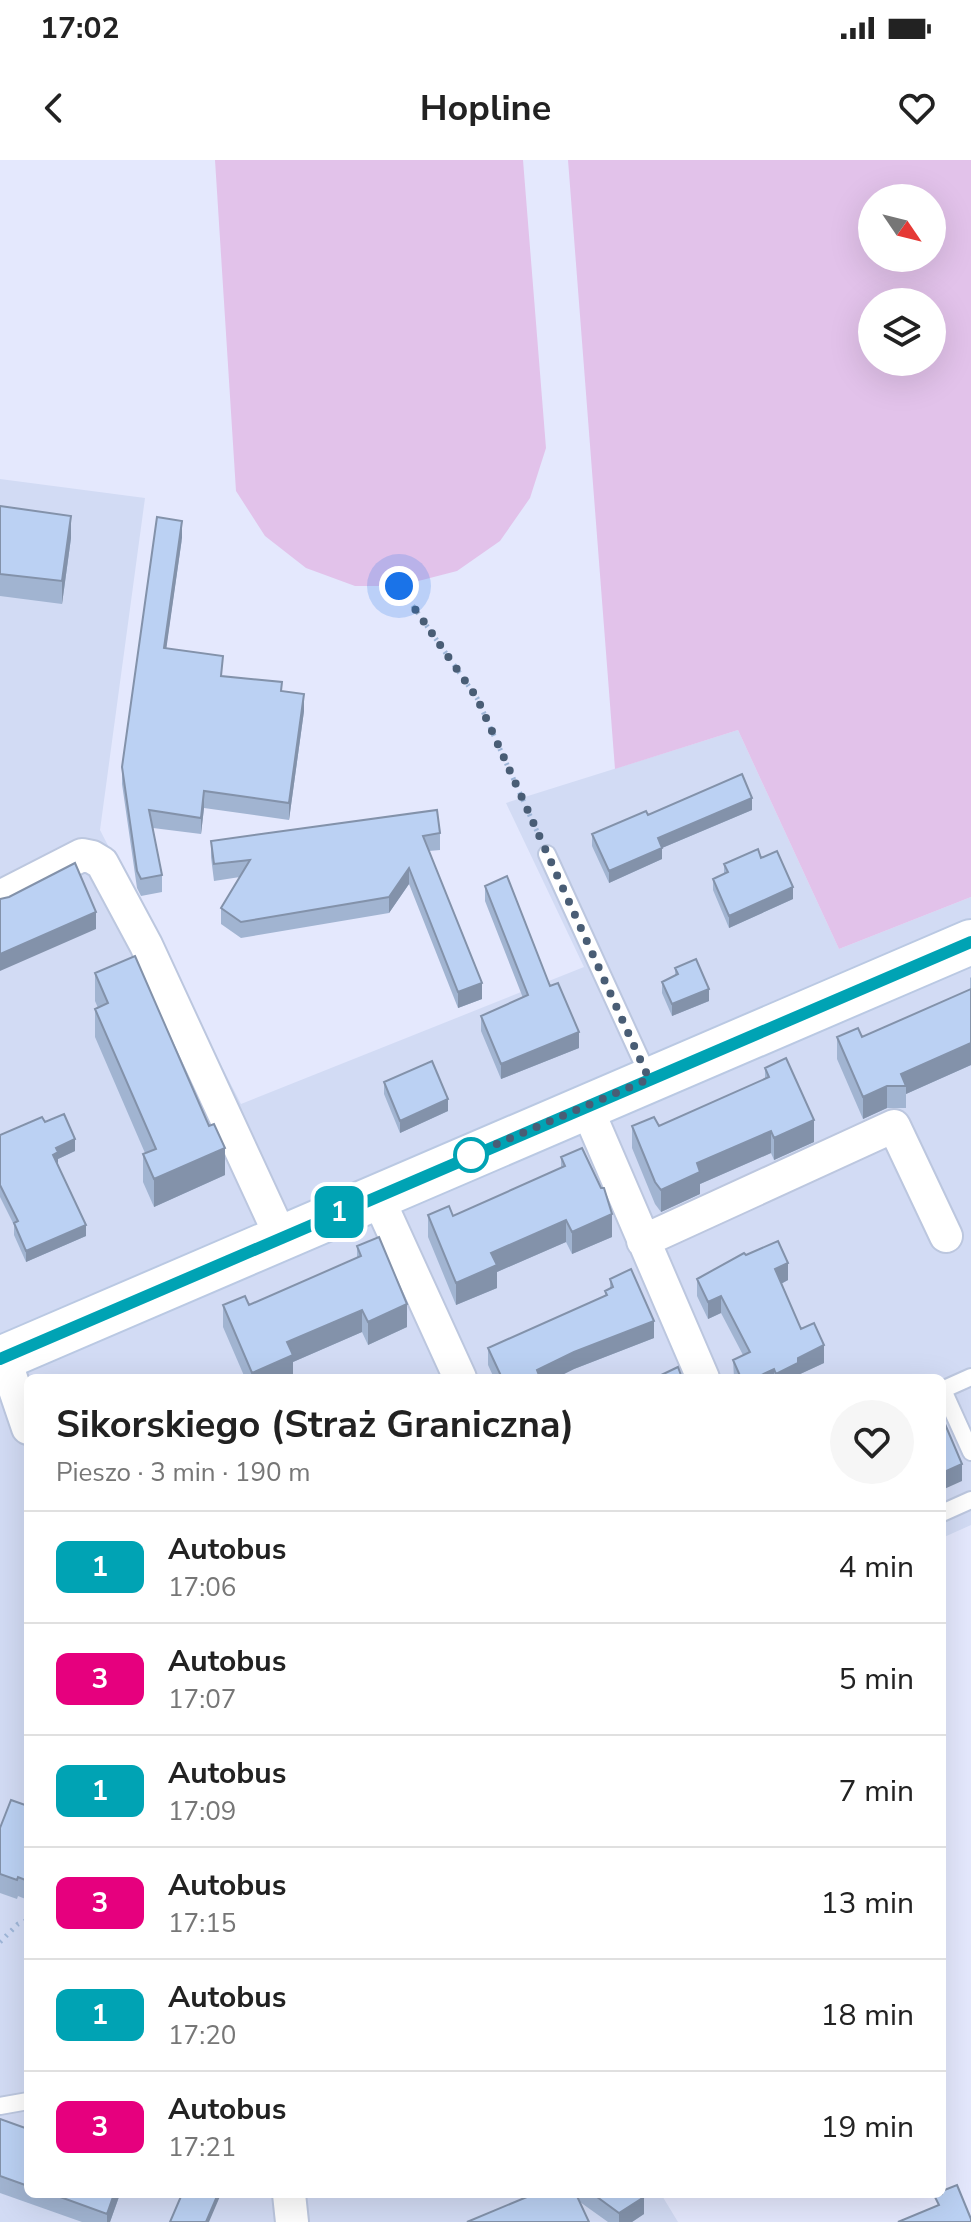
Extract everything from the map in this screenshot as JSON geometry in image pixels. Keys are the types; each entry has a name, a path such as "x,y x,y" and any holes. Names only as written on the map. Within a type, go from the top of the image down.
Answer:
{"main road":[{"path":"2,1358 971,942"}],"street":[{"path":"0,897 82,855 102,863 146,945 281,1237"},
{"path":"586,1106 701,1374"},
{"path":"643,1241 894,1126 946,1236"},
{"path":"377,1196 458,1374"},
{"path":"2,1358 24,1417"},
{"path":"289,2198 292,2222"}],"lane":[{"path":"547,854 649,1079"},
{"path":"946,1388 971,1377"},
{"path":"946,1399 971,1452"},
{"path":"946,1511 971,1500"},
{"path":"0,2106 24,2102"}],"path":[{"path":"399,586 477,698 547,854"},
{"path":"0,1942 24,1922"}],"shaded area":[{"path":"215,160 523,160 546,448 530,498 500,541 457,571 399,586 355,586 306,568 265,536 236,491"},
{"path":"568,160 971,160 971,897 839,949 738,730 615,769"},
{"path":"0,479 145,498 100,830 241,1104 584,967 506,803 738,730 839,949 971,897 971,1525 946,1536 946,1374 24,1374 24,2198 663,2198 678,2222 0,2222"}],"building":[{"path":"0,506 71,516 62,581 0,574"},
{"path":"157,517 182,521 164,648 223,656 221,676 282,682 281,691 304,694 289,803 204,791 201,818 149,810 162,875 141,879 137,871 122,767"},
{"path":"742,774 752,798 658,838 662,848 609,871 592,834 646,811 648,815"},
{"path":"437,810 440,833 423,836 482,983 458,992 409,868 389,897 241,922 221,908 250,860 214,864 211,841"},
{"path":"758,849 761,858 777,851 793,887 729,916 713,879 728,872 724,864"},
{"path":"75,863 96,912 0,954 0,899"},
{"path":"507,876 550,986 558,983 579,1032 501,1064 481,1016 528,995 485,886"},
{"path":"135,956 209,1126 214,1124 225,1148 154,1179 143,1154 156,1149 95,1009 108,1003 95,973"},
{"path":"696,959 709,989 672,1004 662,982 678,974 675,968"},
{"path":"971,989 971,1043 901,1074 906,1086 887,1086 863,1097 837,1037 858,1028 862,1037"},
{"path":"786,1058 814,1120 774,1138 771,1131 697,1163 700,1172 661,1190 632,1126 654,1117 659,1126 769,1077 765,1068"},
{"path":"432,1061 448,1099 400,1121 384,1082"},
{"path":"64,1114 75,1139 56,1148 58,1152 53,1155 86,1225 26,1251 14,1223 18,1221 0,1185 0,1135 42,1117 45,1122"},
{"path":"582,1148 601,1188 604,1188 612,1214 572,1232 566,1220 491,1253 497,1265 456,1283 428,1215 449,1206 453,1216 565,1166 561,1157"},
{"path":"379,1237 407,1304 368,1322 362,1310 287,1342 293,1355 252,1373 223,1305 245,1296 249,1305 361,1256 357,1246"},
{"path":"778,1241 788,1263 775,1269 801,1329 814,1323 824,1345 776,1374 774,1369 763,1374 739,1374 733,1360 750,1352 721,1296 708,1302 697,1279 744,1253 746,1255"},
{"path":"631,1269 654,1321 574,1352 537,1370 538,1374 500,1374 488,1348 607,1295 605,1291 613,1287 610,1279"},
{"path":"678,1367 681,1374 663,1374"},
{"path":"946,1426 962,1464 946,1471"},
{"path":"11,1800 24,1805 24,1879 0,1874 0,1828"},
{"path":"0,2119 24,2128 24,2185 0,2176"},
{"path":"957,2185 971,2222 898,2222 939,2205 936,2198 946,2198 946,2189"},
{"path":"63,2198 113,2198 107,2214"},
{"path":"180,2198 216,2198 206,2222 170,2222"},
{"path":"524,2198 578,2198 589,2222 467,2222"},
{"path":"598,2198 642,2198 619,2213"}],"bus line":[{"name":"1","path":"0,1359 971,942"}],"route":[{"path":"399,586 477,698 649,1079 471,1155"}]}
